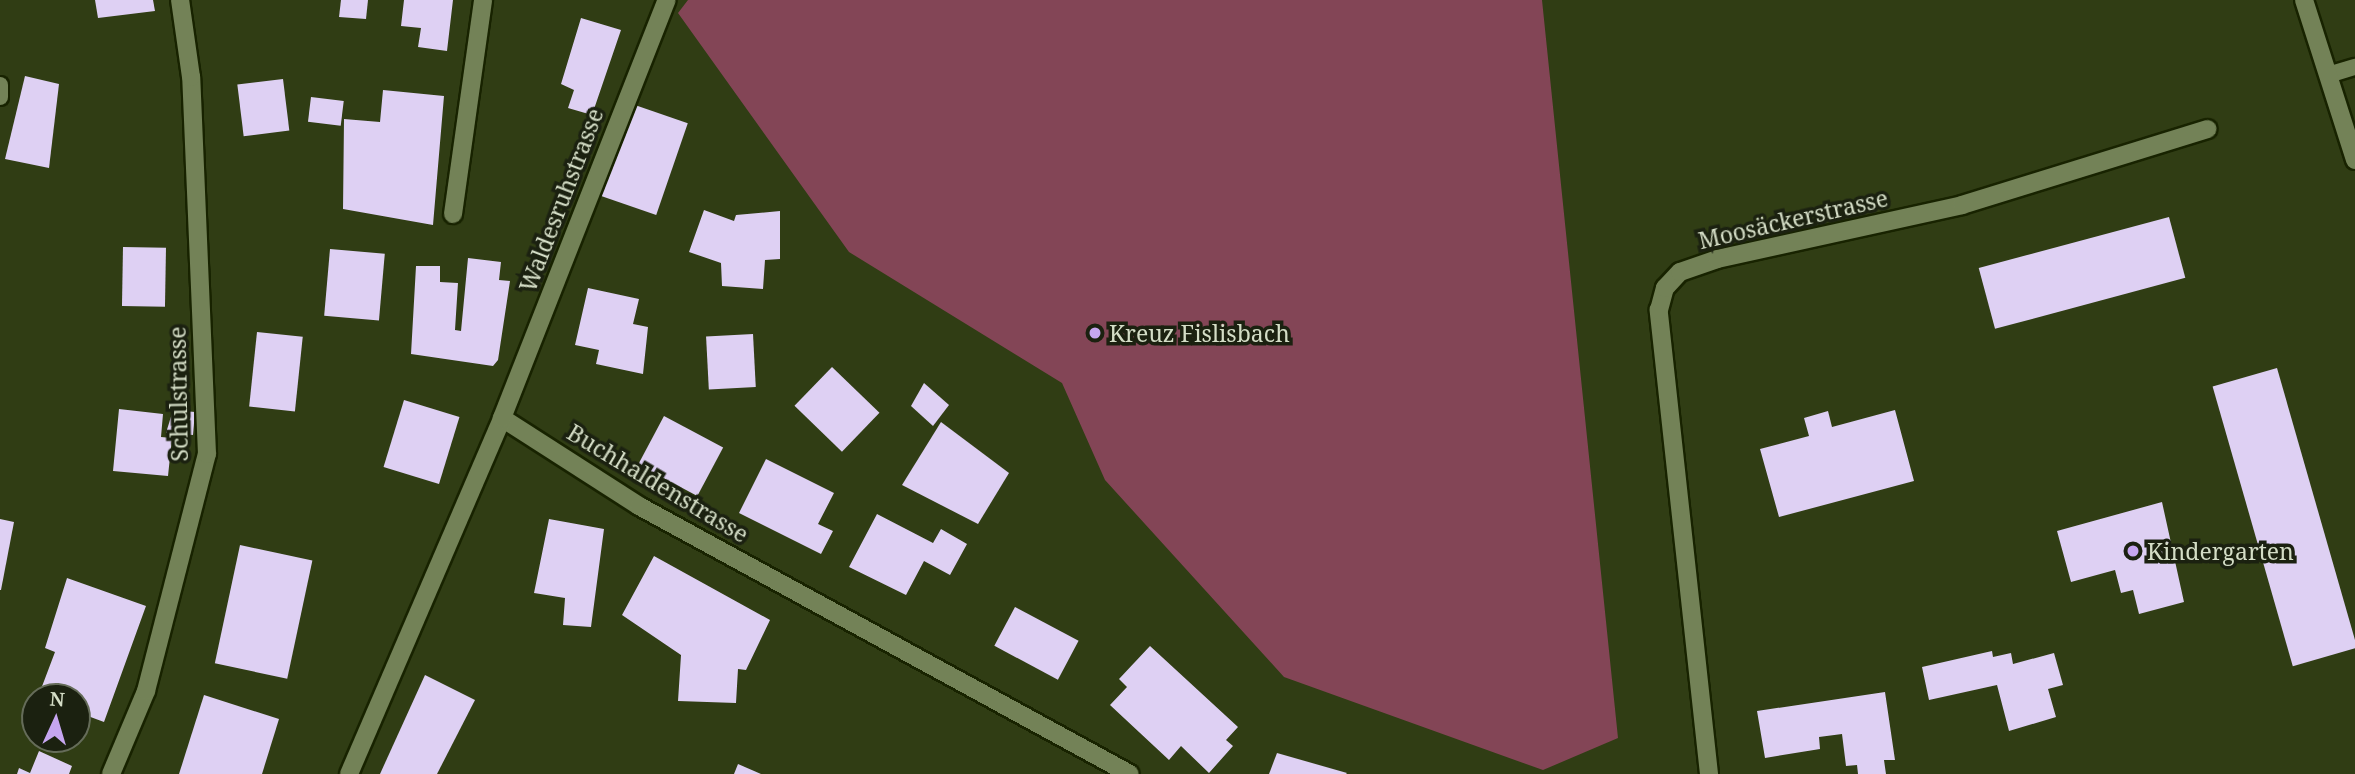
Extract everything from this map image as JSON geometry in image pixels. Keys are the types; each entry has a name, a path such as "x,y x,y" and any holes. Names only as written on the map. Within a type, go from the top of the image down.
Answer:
{"street":[{"name":"Schulstrasse","path":"111,774 146,691 207,454 191,77 180,0"},
{"path":"453,214 483,0"},
{"name":"Waldesruhstrasse","path":"502,418 667,0"},
{"path":"2304,0 2355,160"},
{"name":"Moosäckerstrasse","path":"1709,774 1659,310 1665,288 1680,272 1717,259 1962,205 2207,130"},
{"path":"349,774 502,418"},
{"name":"Buchhaldenstrasse","path":"502,418 639,506 1130,774"}],"lane":[{"path":"2328,75 2355,67"},
{"path":"0,85 0,97"}],"shaded area":[{"path":"688,0 1542,0 1618,738 1543,770 1284,677 1105,480 1062,383 849,252 678,13"}],"building":[{"path":"95,0 153,0 155,11 98,18"},
{"path":"341,0 368,0 366,19 339,17"},
{"path":"404,0 453,0 447,51 418,47 421,28 401,26"},
{"path":"581,18 621,30 592,115 568,108 574,90 561,84"},
{"path":"25,76 59,84 49,168 5,159"},
{"path":"283,79 289,131 244,136 237,85"},
{"path":"383,90 444,96 433,225 343,209 344,119 380,122"},
{"path":"311,97 344,101 341,126 308,122"},
{"path":"632,104 688,123 656,215 600,196"},
{"path":"704,210 734,221 736,215 780,211 780,259 765,260 763,289 722,286 721,263 689,252"},
{"path":"2169,217 2185,278 1995,329 1979,268"},
{"path":"123,247 166,248 165,307 122,306"},
{"path":"330,249 385,254 379,321 324,316"},
{"path":"468,258 501,262 499,280 510,281 498,360 493,366 411,354 416,266 440,266 440,282 458,283 455,330 461,331"},
{"path":"588,288 639,299 633,324 648,327 643,374 596,364 599,350 575,345"},
{"path":"257,332 303,337 295,411 249,407"},
{"path":"753,334 756,387 709,389 706,336"},
{"path":"832,367 879,413 842,452 794,406"},
{"path":"2277,368 2355,640 2355,648 2293,666 2213,386"},
{"path":"924,383 949,405 933,426 911,406"},
{"path":"404,400 459,417 439,484 384,467"},
{"path":"119,409 163,414 161,437 172,438 168,476 113,471"},
{"path":"173,410 195,412 193,435 166,433"},
{"path":"1895,410 1914,481 1779,517 1760,449 1809,436 1804,418 1828,411 1832,427"},
{"path":"664,416 723,447 697,496 638,465"},
{"path":"941,422 1009,473 978,524 902,485"},
{"path":"766,459 834,493 818,524 833,531 821,554 739,513"},
{"path":"2162,502 2184,602 2139,614 2133,590 2121,593 2115,570 2071,582 2057,531"},
{"path":"877,514 933,543 941,529 967,544 950,575 924,561 906,595 849,567"},
{"path":"0,519 14,522 1,590 0,590"},
{"path":"549,519 604,529 591,627 563,625 565,598 534,593"},
{"path":"240,545 312,560 287,679 215,663"},
{"path":"654,556 770,620 746,670 738,669 736,703 678,701 681,655 622,615"},
{"path":"67,578 146,606 104,722 91,717 91,683 43,683 55,652 45,648"},
{"path":"1015,607 1079,641 1058,680 994,646"},
{"path":"1150,646 1238,727 1226,740 1233,746 1209,773 1181,746 1169,760 1110,705 1127,687 1119,679"},
{"path":"1992,651 1993,657 2011,653 2013,664 2054,653 2063,685 2048,689 2056,717 2009,731 1997,685 1929,700 1922,667"},
{"path":"425,675 475,700 437,774 380,774"},
{"path":"1885,692 1895,760 1884,760 1886,774 1858,774 1857,765 1846,766 1842,734 1819,737 1820,749 1765,758 1757,711"},
{"path":"204,695 279,719 262,774 179,774"},
{"path":"38,753 72,766 69,774 17,774 19,768 30,773"},
{"path":"1277,753 1347,773 1269,774"},
{"path":"738,764 761,774 734,774"}],"place":[{"name":"Kreuz Fislisbach","path":"1095,333"},
{"name":"Kindergarten","path":"2133,551"}]}
